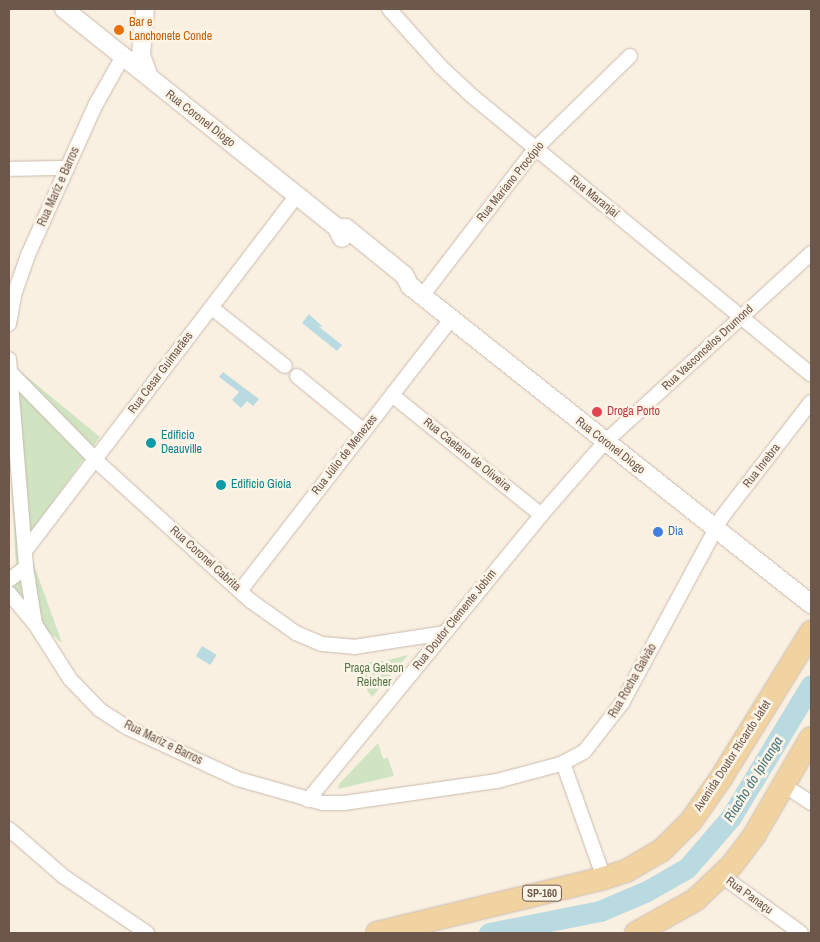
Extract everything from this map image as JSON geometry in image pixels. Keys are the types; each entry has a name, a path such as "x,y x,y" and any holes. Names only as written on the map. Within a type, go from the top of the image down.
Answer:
{"main road":[{"name":"Avenida Doutor Ricardo Jafet","path":"378,933 604,878 626,871 662,850 691,821 808,643"},
{"path":"636,933 695,900 722,876 755,834 782,784 811,738"}],"street":[{"name":"Rua Coronel Diogo","path":"64,9 297,195 337,228 339,236 398,283 416,291 811,604"},
{"name":"Rua Maranjaí","path":"388,9 440,68 535,149 811,374"},
{"path":"123,56 145,14"},
{"path":"145,14 141,56 149,78"},
{"name":"Rua Mariz e Barros","path":"9,324 14,295 28,255 96,104 123,56"},
{"name":"Rua Mariano Procópio","path":"416,291 535,149 630,56"},
{"path":"9,169 68,168"},
{"name":"Rua Cesar Guimarães","path":"25,551 297,195"},
{"name":"Rua Vasconcelos Drumond","path":"605,442 811,253"},
{"path":"212,308 286,366"},
{"name":"Rua Júlio de Menezes","path":"240,591 451,319"},
{"name":"Rua Mariz e Barros","path":"9,366 26,567 35,624 70,679 100,710 128,728 238,779 308,800 344,803 497,781 563,763"},
{"name":"Rua Coronel Cabrita","path":"9,366 95,460 240,591 289,629 322,644 354,647 444,633"},
{"path":"298,376 364,431"},
{"name":"Rua Caetano de Oliveira","path":"392,394 541,515"},
{"name":"Rua Inrebra","path":"716,530 722,517 811,402"},
{"name":"Rua Doutor Clemente Jobim","path":"308,800 541,515 605,442"},
{"name":"Rua Rocha Galvão","path":"563,763 584,752 622,703 716,530"},
{"path":"9,580 26,567"},
{"path":"9,593 35,624"},
{"path":"563,763 604,878"},
{"path":"782,784 811,804"},
{"path":"9,829 63,876 147,933"},
{"name":"Rua Panaçu","path":"722,876 801,933"}],"green space":[{"path":"9,362 100,437 25,540 62,643 9,600 9,570 16,565 9,444"},
{"name":"Praça Gelson Reicher","path":"408,655 372,697 349,664 384,661"},
{"path":"378,743 383,759 388,758 394,776 338,789 339,784"}],"water":[{"path":"309,314 323,327 318,326 342,345 337,351 302,323"},
{"path":"223,372 259,399 253,406 247,401 241,408 232,400 239,392 219,377"},
{"path":"202,646 217,655 210,665 196,656"}],"waterway":[{"name":"Riacho do Ipiranga","path":"489,933 600,911 647,891 687,868 731,817 811,685"}],"place":[{"name":"Bar e Lanchonete Conde","path":"119,30"},
{"name":"Droga Porto","path":"597,412"},
{"name":"Edificio Deauville","path":"151,443"},
{"name":"Edificio Gioia","path":"221,485"},
{"name":"Dia","path":"658,532"}]}
